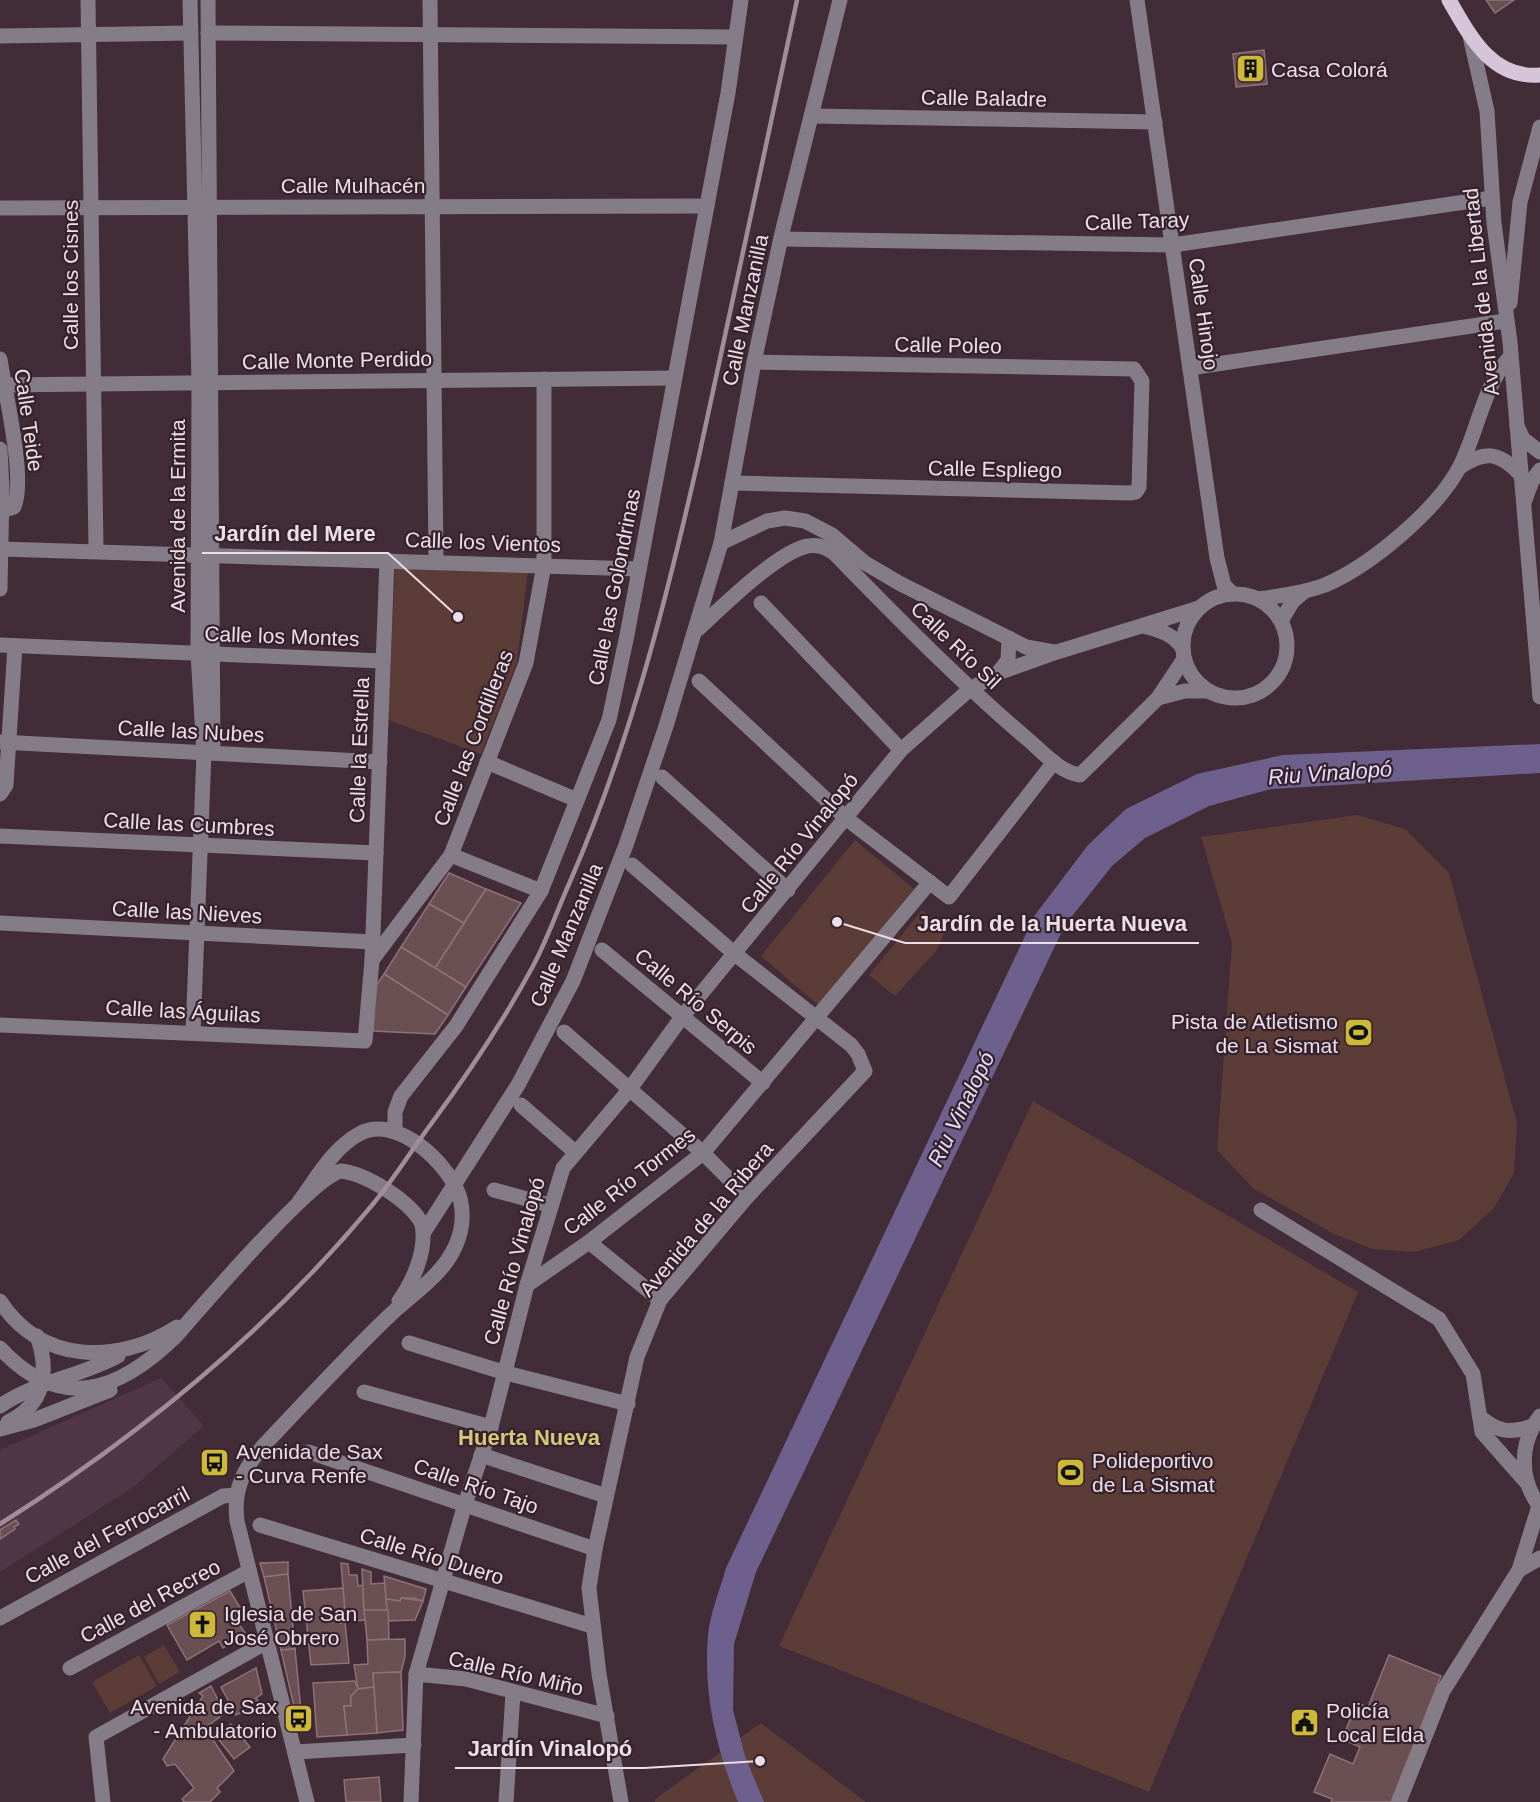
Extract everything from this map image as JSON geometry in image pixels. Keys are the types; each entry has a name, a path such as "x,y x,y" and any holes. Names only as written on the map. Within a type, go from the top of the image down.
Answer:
{"main road":[{"path":"1449,0 1470,36 1484,54 1502,68 1524,75 1540,75"}],"street":[{"name":"Calle los Cisnes","path":"88,0 96,550"},
{"name":"Avenida de la Ermita","path":"190,0 190,33 204,206"},
{"name":"Avenida de la Ermita","path":"193,1032 201,846 209,753 205,654 204,206 208,0"},
{"path":"430,0 436,561"},
{"name":"Calle las Golondrinas","path":"395,1131 395,1112 401,1096 456,1026 541,891 609,720 728,93 734,37 741,0"},
{"name":"Calle Manzanilla","path":"424,1232 456,1186 518,1085 573,981 626,845 697,630 721,543 754,362 781,240 840,0"},
{"name":"Calle Hinojo","path":"1137,0 1217,558 1224,585 1233,594"},
{"path":"0,36 190,33"},
{"path":"208,33 734,37"},
{"name":"Avenida de la Libertad","path":"1470,36 1487,111 1492,198 1510,349 1540,697"},
{"name":"Calle Baladre","path":"811,116 1155,122"},
{"path":"1158,698 1183,654 1190,620 1199,608 1220,596 1233,594 1258,599 1305,591 1350,572 1415,524 1460,467 1493,382 1510,349 1511,276 1517,222 1526,173 1540,127"},
{"name":"Calle Taray","path":"781,240 1173,245 1492,198"},
{"name":"Calle Mulhacén","path":"0,208 707,206"},
{"path":"1190,368 1505,321"},
{"name":"Calle Teide","path":"0,359 15,463 17,496 14,507 1,508"},
{"name":"Calle Poleo","path":"754,362 1134,369 1139,373"},
{"name":"Calle Espliego","path":"732,483 1136,492 1142,381 1139,373"},
{"name":"Calle Monte Perdido","path":"2,385 674,378"},
{"name":"Calle las Cordilleras","path":"372,960 451,855 526,663 544,565 544,379"},
{"path":"1515,421 1523,439 1540,453"},
{"path":"0,449 2,549 0,589"},
{"path":"1460,467 1482,454 1502,459 1520,474"},
{"path":"1523,502 1532,481 1540,470"},
{"path":"721,543 766,521 785,518 804,521 832,534 876,570 1026,647 1057,652"},
{"name":"Calle Manzanilla","path":"697,630 745,585 800,548 820,546 834,553"},
{"name":"Calle los Vientos","path":"2,549 205,553 639,569"},
{"name":"Calle Río Sil","path":"834,553 969,690 1070,773 1080,775 1158,698"},
{"name":"Calle la Estrella","path":"373,942 387,560"},
{"path":"1281,621 1293,601 1305,591"},
{"path":"1158,698 1185,691 1208,692 1224,698 1241,699 1257,694 1271,685 1286,660 1287,637 1281,621 1271,608 1258,599"},
{"path":"761,603 901,750"},
{"name":"Calle Río Vinalopó","path":"411,1802 416,1674 465,1504 491,1428 527,1285 549,1205 562,1168 629,1090 682,1017 847,819 901,750 969,690 998,674 1057,652 1199,608"},
{"path":"1143,627 1165,633 1179,642 1197,683 1208,692"},
{"path":"998,674 1008,660 1009,638"},
{"path":"0,794 6,785 7,646"},
{"name":"Calle los Montes","path":"7,646 383,661"},
{"path":"699,681 847,819 949,897 1054,762"},
{"name":"Calle las Nubes","path":"5,742 380,762"},
{"path":"487,762 577,800"},
{"path":"662,777 788,890"},
{"name":"Calle las Cumbres","path":"0,836 376,853"},
{"path":"451,855 541,891"},
{"path":"632,865 735,954 817,1017"},
{"name":"Calle Río Tormes","path":"527,1285 589,1242 703,1153 930,882"},
{"name":"Calle las Nieves","path":"0,924 373,942"},
{"path":"372,960 373,942"},
{"name":"Calle Río Serpis","path":"602,950 763,1083"},
{"name":"Calle las Águilas","path":"0,1025 365,1041 372,960"},
{"name":"Avenida de la Ribera","path":"621,1802 592,1626 589,1587 606,1496 637,1357 660,1300 747,1197 865,1071 851,1045 817,1017"},
{"path":"564,1032 703,1153 747,1197"},
{"path":"521,1105 575,1152"},
{"path":"0,1428 34,1420 108,1391 158,1354 299,1202 338,1151 359,1134 369,1130 395,1131 438,1161 456,1186 462,1214 455,1248 434,1276 389,1316 250,1460 242,1473 236,1495 237,1521 308,1802"},
{"path":"299,1202 335,1172 353,1172 405,1203 418,1216 424,1232 420,1254 411,1281 389,1316"},
{"path":"494,1190 549,1205"},
{"path":"1262,1210 1439,1319 1473,1374 1482,1432 1527,1483 1540,1507 1520,1570 1443,1691 1399,1802"},
{"path":"589,1242 660,1300"},
{"path":"0,1301 15,1321 37,1336 73,1352 103,1354 128,1349"},
{"path":"0,1406 43,1383 100,1364 128,1349 161,1337 192,1317"},
{"path":"0,1428 33,1404 43,1383 44,1357 37,1336"},
{"path":"409,1343 506,1373 628,1404"},
{"path":"0,1348 20,1369 43,1383 86,1388 127,1375"},
{"path":"364,1392 491,1428"},
{"path":"1480,1418 1495,1429 1517,1431 1536,1421"},
{"path":"1527,1483 1523,1464 1526,1444 1536,1421"},
{"name":"Calle Río Tajo","path":"309,1452 595,1549"},
{"path":"481,1455 606,1496"},
{"name":"Calle del Ferrocarril","path":"0,1618 223,1496 236,1495"},
{"name":"Calle Río Duero","path":"260,1525 592,1626"},
{"path":"1520,1570 1540,1558"},
{"name":"Calle del Recreo","path":"70,1668 249,1571"},
{"path":"102,1801 96,1737 267,1642"},
{"name":"Calle Río Miño","path":"416,1674 466,1679 607,1716"},
{"path":"506,1802 513,1693"},
{"path":"295,1752 414,1745"}],"shaded area":[{"path":"395,568 528,572 517,662 481,754 388,720"},
{"name":"Pista de Atletismo de La Sismat","path":"1357,815 1405,829 1449,873 1517,1123 1514,1173 1494,1208 1459,1240 1414,1252 1372,1249 1334,1234 1253,1188 1217,1150 1232,943 1201,837"},
{"path":"855,840 914,889 819,1006 761,956"},
{"path":"922,910 946,928 937,950 895,996 869,975"},
{"name":"Polideportivo de La Sismat","path":"1033,1101 1358,1292 1149,1792 779,1646"},
{"path":"161,1378 204,1426 131,1489 0,1572 0,1450"},
{"path":"164,1645 180,1672 159,1684 144,1657"},
{"path":"139,1655 157,1686 110,1713 92,1682"},
{"path":"761,1723 866,1802 655,1802 655,1799"}],"water":[{"name":"Riu Vinalopó","path":"1540,744 1540,773 1271,789 1209,806 1145,838 1112,866 1065,925 756,1572 734,1644 733,1710 745,1756 764,1802 738,1802 718,1741 709,1700 707,1678 709,1627 726,1568 1035,915 1088,845 1126,809 1197,774 1283,755"}],"building":[{"path":"1486,0 1514,0 1495,13"},
{"name":"Casa Colorá","path":"1264,50 1267,84 1236,87 1233,54"},
{"path":"449,873 486,889 464,923 429,904"},
{"path":"486,889 521,903 466,987 435,968"},
{"path":"429,904 464,923 435,968 401,947"},
{"path":"401,947 466,987 448,1015 384,974"},
{"path":"384,974 448,1015 435,1034 373,1031 375,987"},
{"path":"16,1520 19,1524 14,1527 15,1529 0,1539 0,1530"},
{"path":"288,1562 288,1574 264,1577 260,1563"},
{"path":"341,1563 348,1564 349,1575 357,1575 358,1586 363,1585 365,1620 356,1621 356,1612 345,1613"},
{"path":"362,1569 371,1572 371,1584 385,1583 388,1610 364,1610"},
{"path":"288,1574 295,1649 281,1650 264,1577"},
{"path":"384,1576 426,1589 423,1601 413,1598 401,1598 400,1601 386,1599"},
{"path":"343,1588 345,1613 339,1613 340,1623 345,1622 349,1663 311,1665 303,1591"},
{"name":"Iglesia de San José Obrero","path":"230,1591 247,1619 239,1624 245,1633 223,1648 219,1641 187,1660 167,1625"},
{"path":"401,1598 423,1601 415,1620 388,1621 386,1599 400,1601"},
{"path":"364,1610 388,1610 389,1639 367,1640"},
{"path":"405,1639 405,1657 401,1672 373,1673 374,1687 358,1689 354,1665 368,1664 367,1640"},
{"path":"295,1649 301,1711 295,1711 281,1650"},
{"path":"1389,1655 1441,1676 1391,1802 1331,1802 1332,1799 1314,1792 1330,1754 1353,1764 1360,1747 1342,1739 1357,1703 1368,1707"},
{"path":"256,1668 262,1694 256,1698 259,1703 236,1715 221,1687"},
{"path":"401,1672 403,1730 377,1733 373,1673"},
{"path":"355,1681 358,1689 351,1696 351,1706 344,1706 347,1735 317,1737 313,1683"},
{"path":"211,1686 225,1713 205,1728 234,1771 217,1788 220,1792 210,1802 184,1802 182,1799 194,1788 175,1764 167,1766 163,1759 203,1696 199,1693"},
{"path":"374,1687 377,1733 347,1735 344,1706 351,1706 351,1696 358,1689"},
{"path":"231,1724 250,1747 234,1759 216,1736"},
{"path":"379,1777 381,1802 346,1802 344,1780"}],"railway":[{"path":"0,1524 102,1455 199,1379 245,1338 333,1251 388,1185 458,1086 485,1047 533,966 610,780 659,619 699,456 797,0"}],"place":[{"name":"Casa Colorá","path":"1250,69"},
{"name":"Jardín del Mere","path":"458,617"},
{"name":"Jardín de la Huerta Nueva","path":"837,922"},
{"name":"Pista de Atletismo de La Sismat","path":"1359,1033"},
{"name":"Avenida de Sax - Curva Renfe","path":"215,1463"},
{"name":"Polideportivo de La Sismat","path":"1071,1472"},
{"name":"Iglesia de San José Obrero","path":"203,1625"},
{"name":"Avenida de Sax - Ambulatorio","path":"298,1718"},
{"name":"Policía Local Elda","path":"1305,1722"},
{"name":"Jardín Vinalopó","path":"760,1761"}],"district":[{"name":"Huerta Nueva","path":"529,1437"}]}
